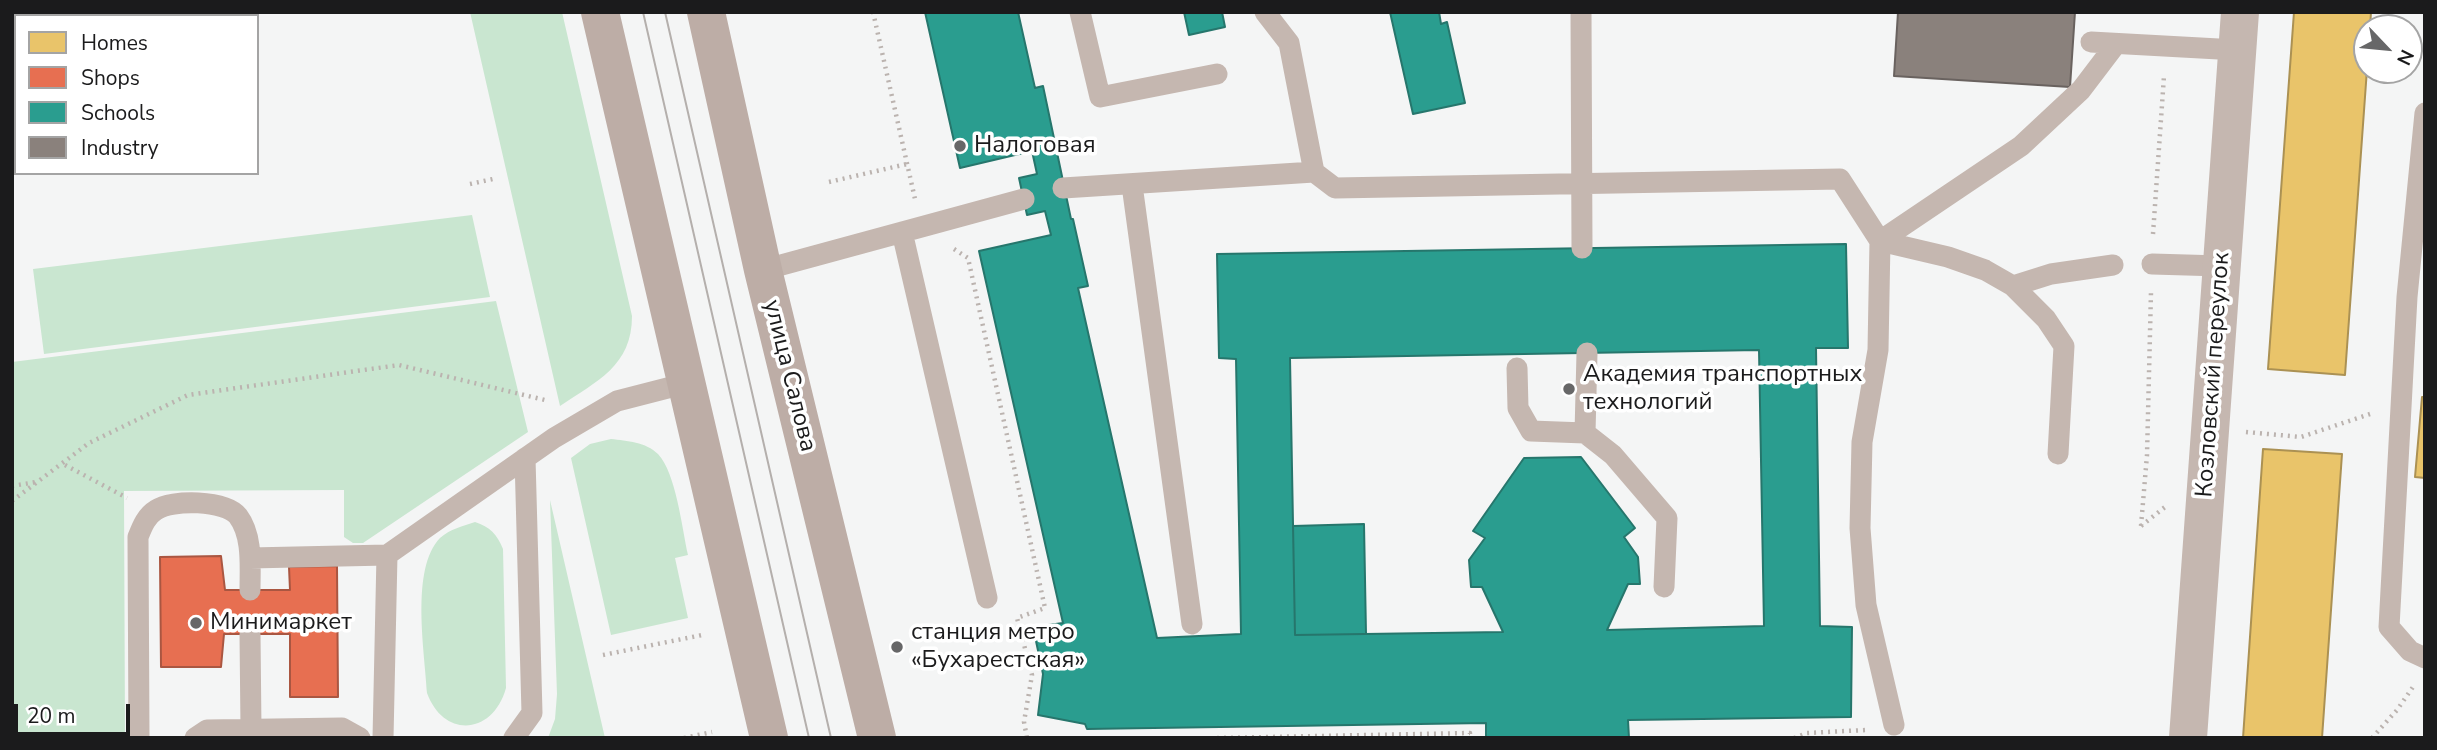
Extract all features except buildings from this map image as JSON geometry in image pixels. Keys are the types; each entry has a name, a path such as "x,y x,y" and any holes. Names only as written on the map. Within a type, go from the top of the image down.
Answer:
{"main road":[{"path":"600,12 769,738"},
{"name":"улица Салова","path":"706,12 763,270 877,738"}],"street":[{"name":"Козловский переулок","path":"2188,738 2240,12"}],"lane":[{"path":"1080,12 1100,97 1217,74"},
{"path":"1265,12 1289,43 1314,172"},
{"path":"1581,12 1582,248"},
{"path":"2091,42 2237,50"},
{"path":"1880,241 2021,146 2081,90 2116,44"},
{"path":"2425,113 2415,335 2400,403 2389,627 2410,651 2425,659"},
{"path":"1063,188 1314,172 1335,188 1840,179 1880,241 1878,350 1862,442 1860,528 1866,605 1894,725"},
{"path":"1132,185 1192,624"},
{"path":"763,270 1024,199"},
{"path":"911,229 986,598"},
{"path":"1880,241 1948,257 1985,270 2013,286 2046,319 2064,346 2058,454"},
{"path":"2152,264 2221,266"},
{"path":"2013,286 2051,274 2113,265"},
{"path":"1585,433 1587,353"},
{"path":"1517,368 1518,408 1531,430 1585,433 1613,455 1667,518 1664,587"},
{"path":"250,558 387,555 525,458 617,401 687,383"},
{"path":"514,738 532,713 525,458"},
{"path":"139,738 138,537 145,521 154,510 167,504 220,504 237,515 247,535 250,590"},
{"path":"383,738 387,555"},
{"path":"250,634 251,729"},
{"path":"195,738 208,730 342,728 360,738"}],"path":[{"path":"873,12 907,164 911,229 968,258 1045,608 1017,618 1032,675 1024,722 1027,738"},
{"path":"829,182 907,164"},
{"path":"470,184 493,179"},
{"path":"12,501 65,465 89,443 188,395 352,369 399,365 545,401"},
{"path":"2235,431 2301,437 2400,403"},
{"path":"65,465 115,490 130,502"},
{"path":"12,486 40,481"},
{"path":"603,655 702,635"},
{"path":"2372,738 2397,710 2418,679"},
{"path":"684,738 712,732"},
{"path":"1794,738 1807,733 1827,732"},
{"path":"1217,738 1470,733 1470,738"}],"green space":[{"path":"470,12 562,12 632,316 626,348 619,360 599,380 560,406"},
{"path":"472,215 490,297 44,354 33,269"},
{"path":"496,301 528,432 363,543 353,543 344,537 344,490 124,491 125,738 12,738 12,362"},
{"path":"611,439 636,443 653,450 669,474 678,502 688,555 675,558 688,618 611,635 571,458 590,444"},
{"path":"550,500 605,738 548,738 555,719 557,694"},
{"path":"475,522 492,532 503,549 506,688 500,704 491,715 468,725 456,724 445,718 435,708 427,693 422,634 422,590 431,552 440,538 452,530"}],"tram line":[{"path":"643,12 809,738"},
{"path":"665,12 831,738"}],"place":[{"name":"Налоговая","path":"960,146"},
{"name":"Академия транспортных технологий","path":"1569,389"},
{"name":"Минимаркет","path":"196,623"},
{"name":"станция метро «Бухарестская»","path":"897,647"}]}
